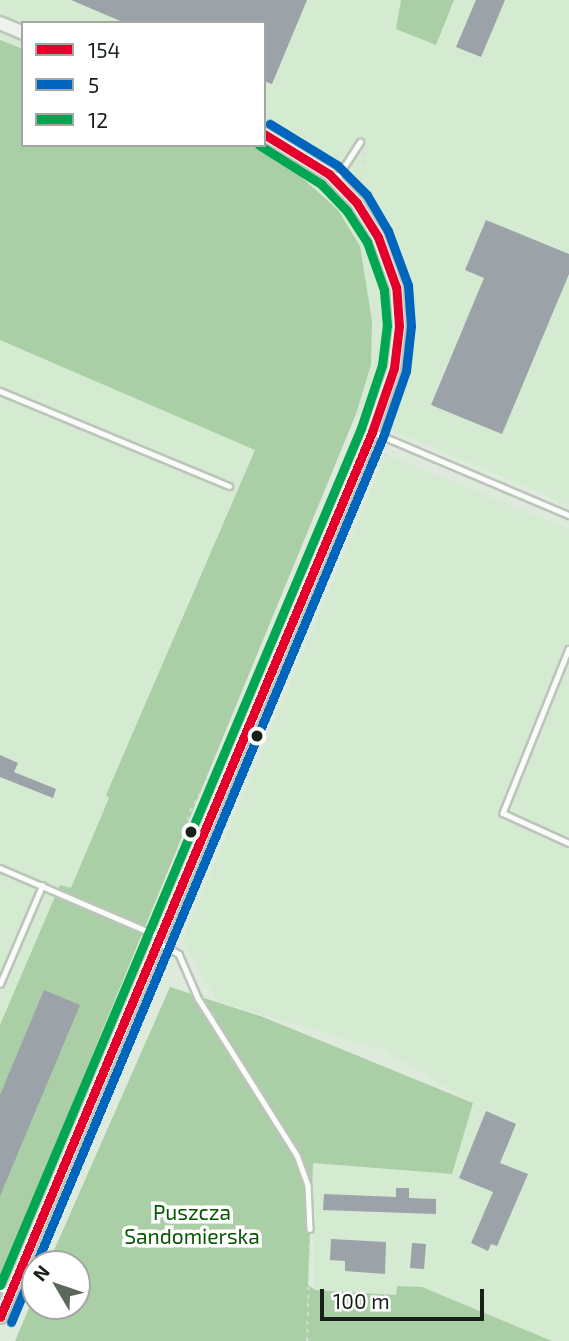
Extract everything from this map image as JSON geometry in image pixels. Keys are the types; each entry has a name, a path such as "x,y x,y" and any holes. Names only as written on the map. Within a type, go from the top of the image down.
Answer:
{"street":[{"path":"0,23 21,32"},
{"path":"0,1317 5,1290 158,939 372,432 394,369 399,326 396,287 373,228 335,180 311,160 266,135"}],"lane":[{"path":"335,180 359,145"},
{"path":"0,391 229,486"},
{"path":"372,432 569,514"},
{"path":"569,649 503,813 569,843"},
{"path":"0,868 158,939 179,954 198,998 297,1155 308,1185 310,1228"},
{"path":"0,984 42,886"}],"path":[{"path":"321,157 340,157 352,144 359,145 365,151 360,192"},
{"path":"162,903 190,811 229,742"},
{"path":"307,1341 310,1228"}],"shaded area":[{"path":"0,0 569,0 569,505 356,415 0,1279"},
{"path":"386,454 569,529 569,1341 552,1341 422,1287 397,1295 314,1290 312,1163 451,1174 473,1103 383,1050 218,1002 182,941"}],"green space":[{"path":"401,0 454,0 436,45 396,29"},
{"path":"0,40 21,48 21,147 256,147 280,158 338,210 360,246 372,321 371,365 356,414 0,1279 0,1025 60,885 71,888 109,798 106,795 255,450 0,340"},
{"name":"Puszcza Sandomierska","path":"170,987 263,1017 473,1103 452,1174 313,1163 308,1285 315,1290 396,1295 397,1286 422,1287 552,1341 15,1341 24,1320 91,1320 91,1250 54,1250"}],"building":[{"path":"71,0 307,0 272,84 266,82 266,21 120,21"},
{"path":"476,0 505,0 481,57 456,47"},
{"path":"486,220 569,254 569,274 502,434 431,405 484,278 465,270"},
{"path":"0,755 18,763 14,772 56,789 53,798 0,777"},
{"path":"44,990 80,1005 0,1196 0,1095"},
{"path":"486,1111 516,1124 500,1163 528,1174 497,1246 491,1244 488,1251 471,1243 493,1192 459,1178"},
{"path":"396,1188 409,1188 409,1198 436,1199 436,1214 323,1210 324,1194 396,1197"},
{"path":"331,1239 386,1242 385,1274 345,1271 345,1261 330,1260"},
{"path":"412,1243 426,1244 424,1269 410,1268"}],"transit line":[{"name":"5","path":"42,1250 383,437 406,371 411,326 408,285 388,231 367,195 337,165 270,124"},
{"name":"154","path":"0,1317 372,432 394,368 399,326 396,287 378,237 357,203 329,174 266,135"},
{"name":"12","path":"0,1285 361,428 382,365 387,326 384,290 367,242 347,211 321,184 262,147"},
{"name":"5","path":"11,1322 21,1298"}]}
